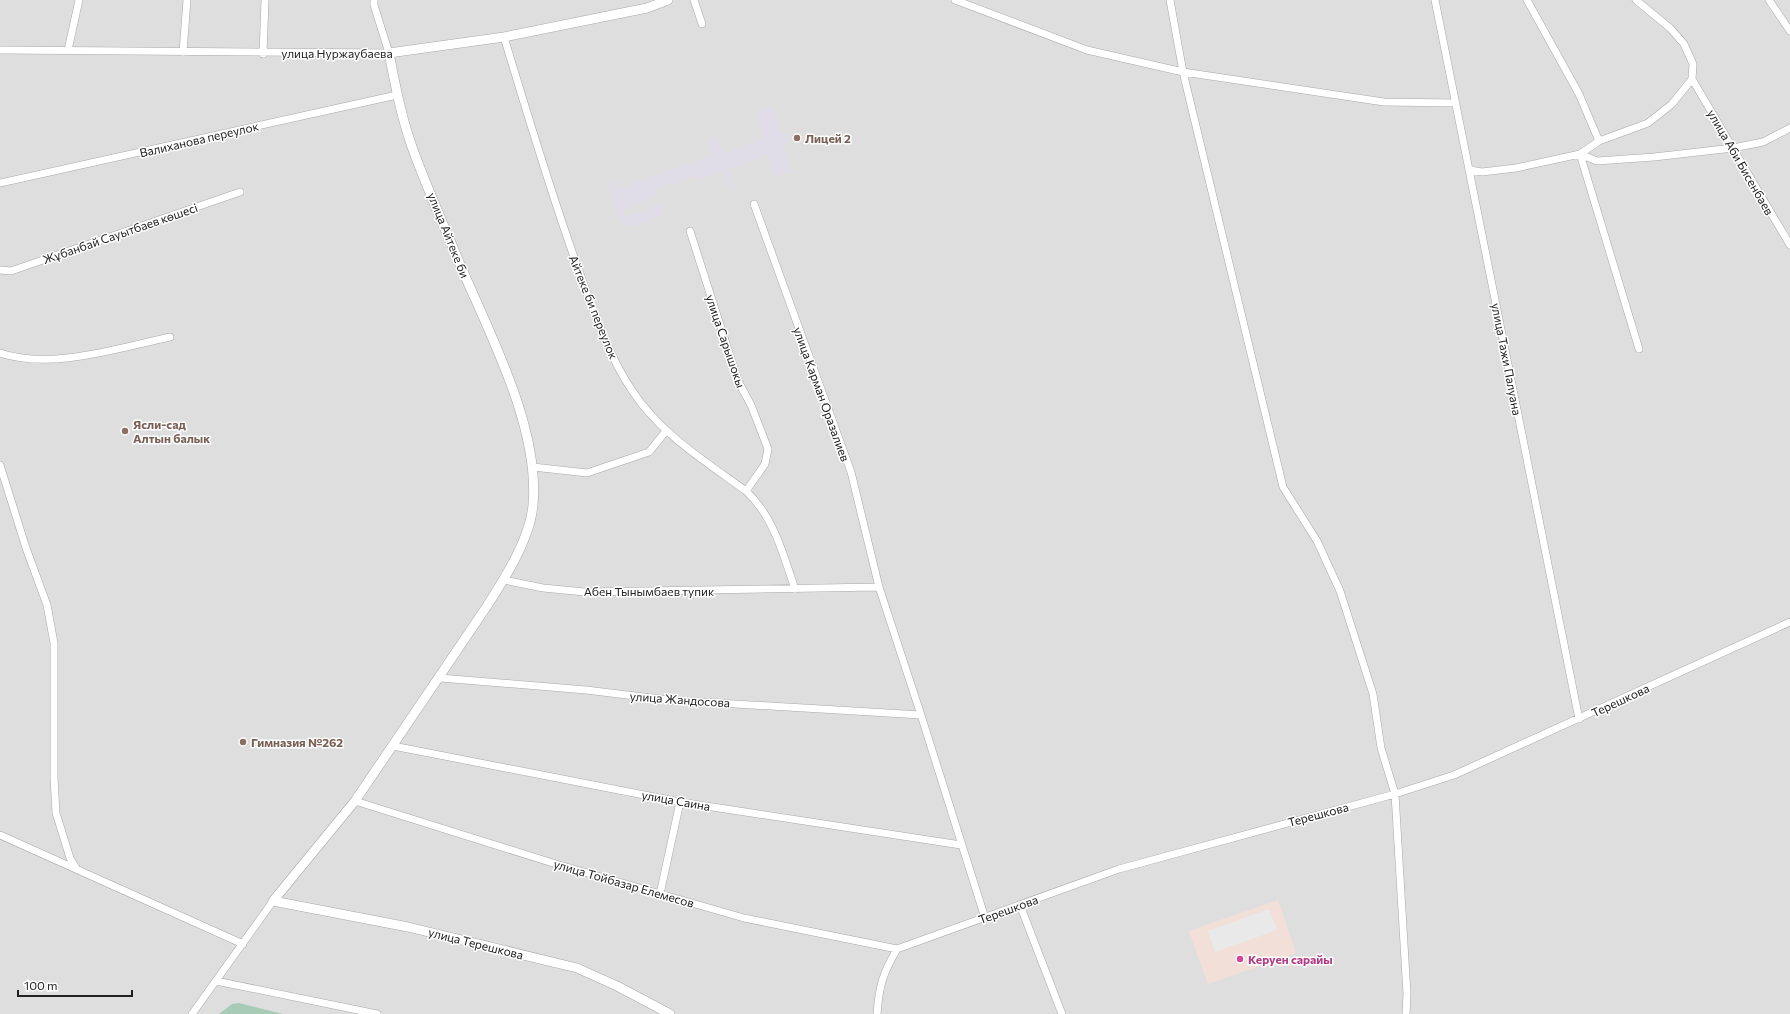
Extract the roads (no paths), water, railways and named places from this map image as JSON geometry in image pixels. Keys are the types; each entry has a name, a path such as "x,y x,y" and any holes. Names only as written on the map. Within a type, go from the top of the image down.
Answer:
{"street":[{"path":"68,50 79,0"},
{"path":"183,52 187,0"},
{"path":"263,54 265,0"},
{"name":"улица Айтеке би","path":"273,901 354,801 440,678 504,580 528,525 533,506 533,467 516,397 412,144 397,95 389,54 374,5 374,0"},
{"name":"улица Нуржаубаева","path":"0,50 263,54 389,54 504,37 647,8 668,0"},
{"path":"694,0 702,24"},
{"path":"955,0 1087,50 1183,72 1384,102 1455,103"},
{"path":"1170,0 1183,72 1282,487 1317,541 1340,591 1373,694 1381,748 1395,794 1407,994 1406,1014"},
{"name":"улица Тажи Палуана","path":"1435,0 1578,719"},
{"path":"1527,0 1579,94 1599,141"},
{"name":"улица Аби Бисенбаев","path":"1636,0 1670,28 1684,44 1693,64 1692,79 1790,245"},
{"path":"1769,0 1790,31"},
{"name":"Айтеке би переулок","path":"504,37 567,237 596,317 613,355 633,392 666,431 746,491 767,514 795,589"},
{"path":"1470,170 1482,172 1516,168 1580,154 1599,141 1648,123 1672,104 1692,79"},
{"name":"Валиханова переулок","path":"0,183 397,95"},
{"path":"1580,154 1597,160 1654,157 1733,148 1763,142 1790,128"},
{"path":"1580,154 1639,349"},
{"name":"Жұбанбай Сауытбаев көшесі","path":"0,270 11,271 240,192"},
{"name":"улица Карман Оразалиев","path":"754,204 851,472 879,587 985,918"},
{"name":"улица Сарышокы","path":"690,231 738,381 751,405 768,449 765,464 746,491"},
{"path":"0,353 34,360 61,359 170,338"},
{"path":"533,467 587,473 649,452 666,431"},
{"path":"0,465 47,605 54,643 54,778 56,813 70,858 76,868"},
{"name":"Абен Тынымбаев тупик","path":"504,580 543,588 585,592 879,587"},
{"name":"Терешкова","path":"897,949 1119,869 1395,794 1454,775 1790,622"},
{"name":"улица Жандосова","path":"440,678 586,690 668,700 921,715"},
{"name":"улица Саина","path":"393,746 680,802 961,845"},
{"name":"улица Тойбазар Елемесов","path":"354,801 556,864 744,918 897,949"},
{"path":"660,894 680,802"},
{"path":"0,835 243,944"},
{"path":"192,1014 273,901"},
{"name":"улица Терешкова","path":"273,901 408,927 577,968 617,986 670,1014"},
{"path":"1020,905 1062,1014"},
{"path":"877,1014 879,991 885,970 897,949"},
{"path":"216,981 377,1014"}],"place":[{"name":"Лицей 2","path":"797,138"},
{"name":"Ясли-сад Алтын балык","path":"125,431"},
{"name":"Гимназия №262","path":"243,742"},
{"name":"Керуен сарайы","path":"1240,959"}]}
